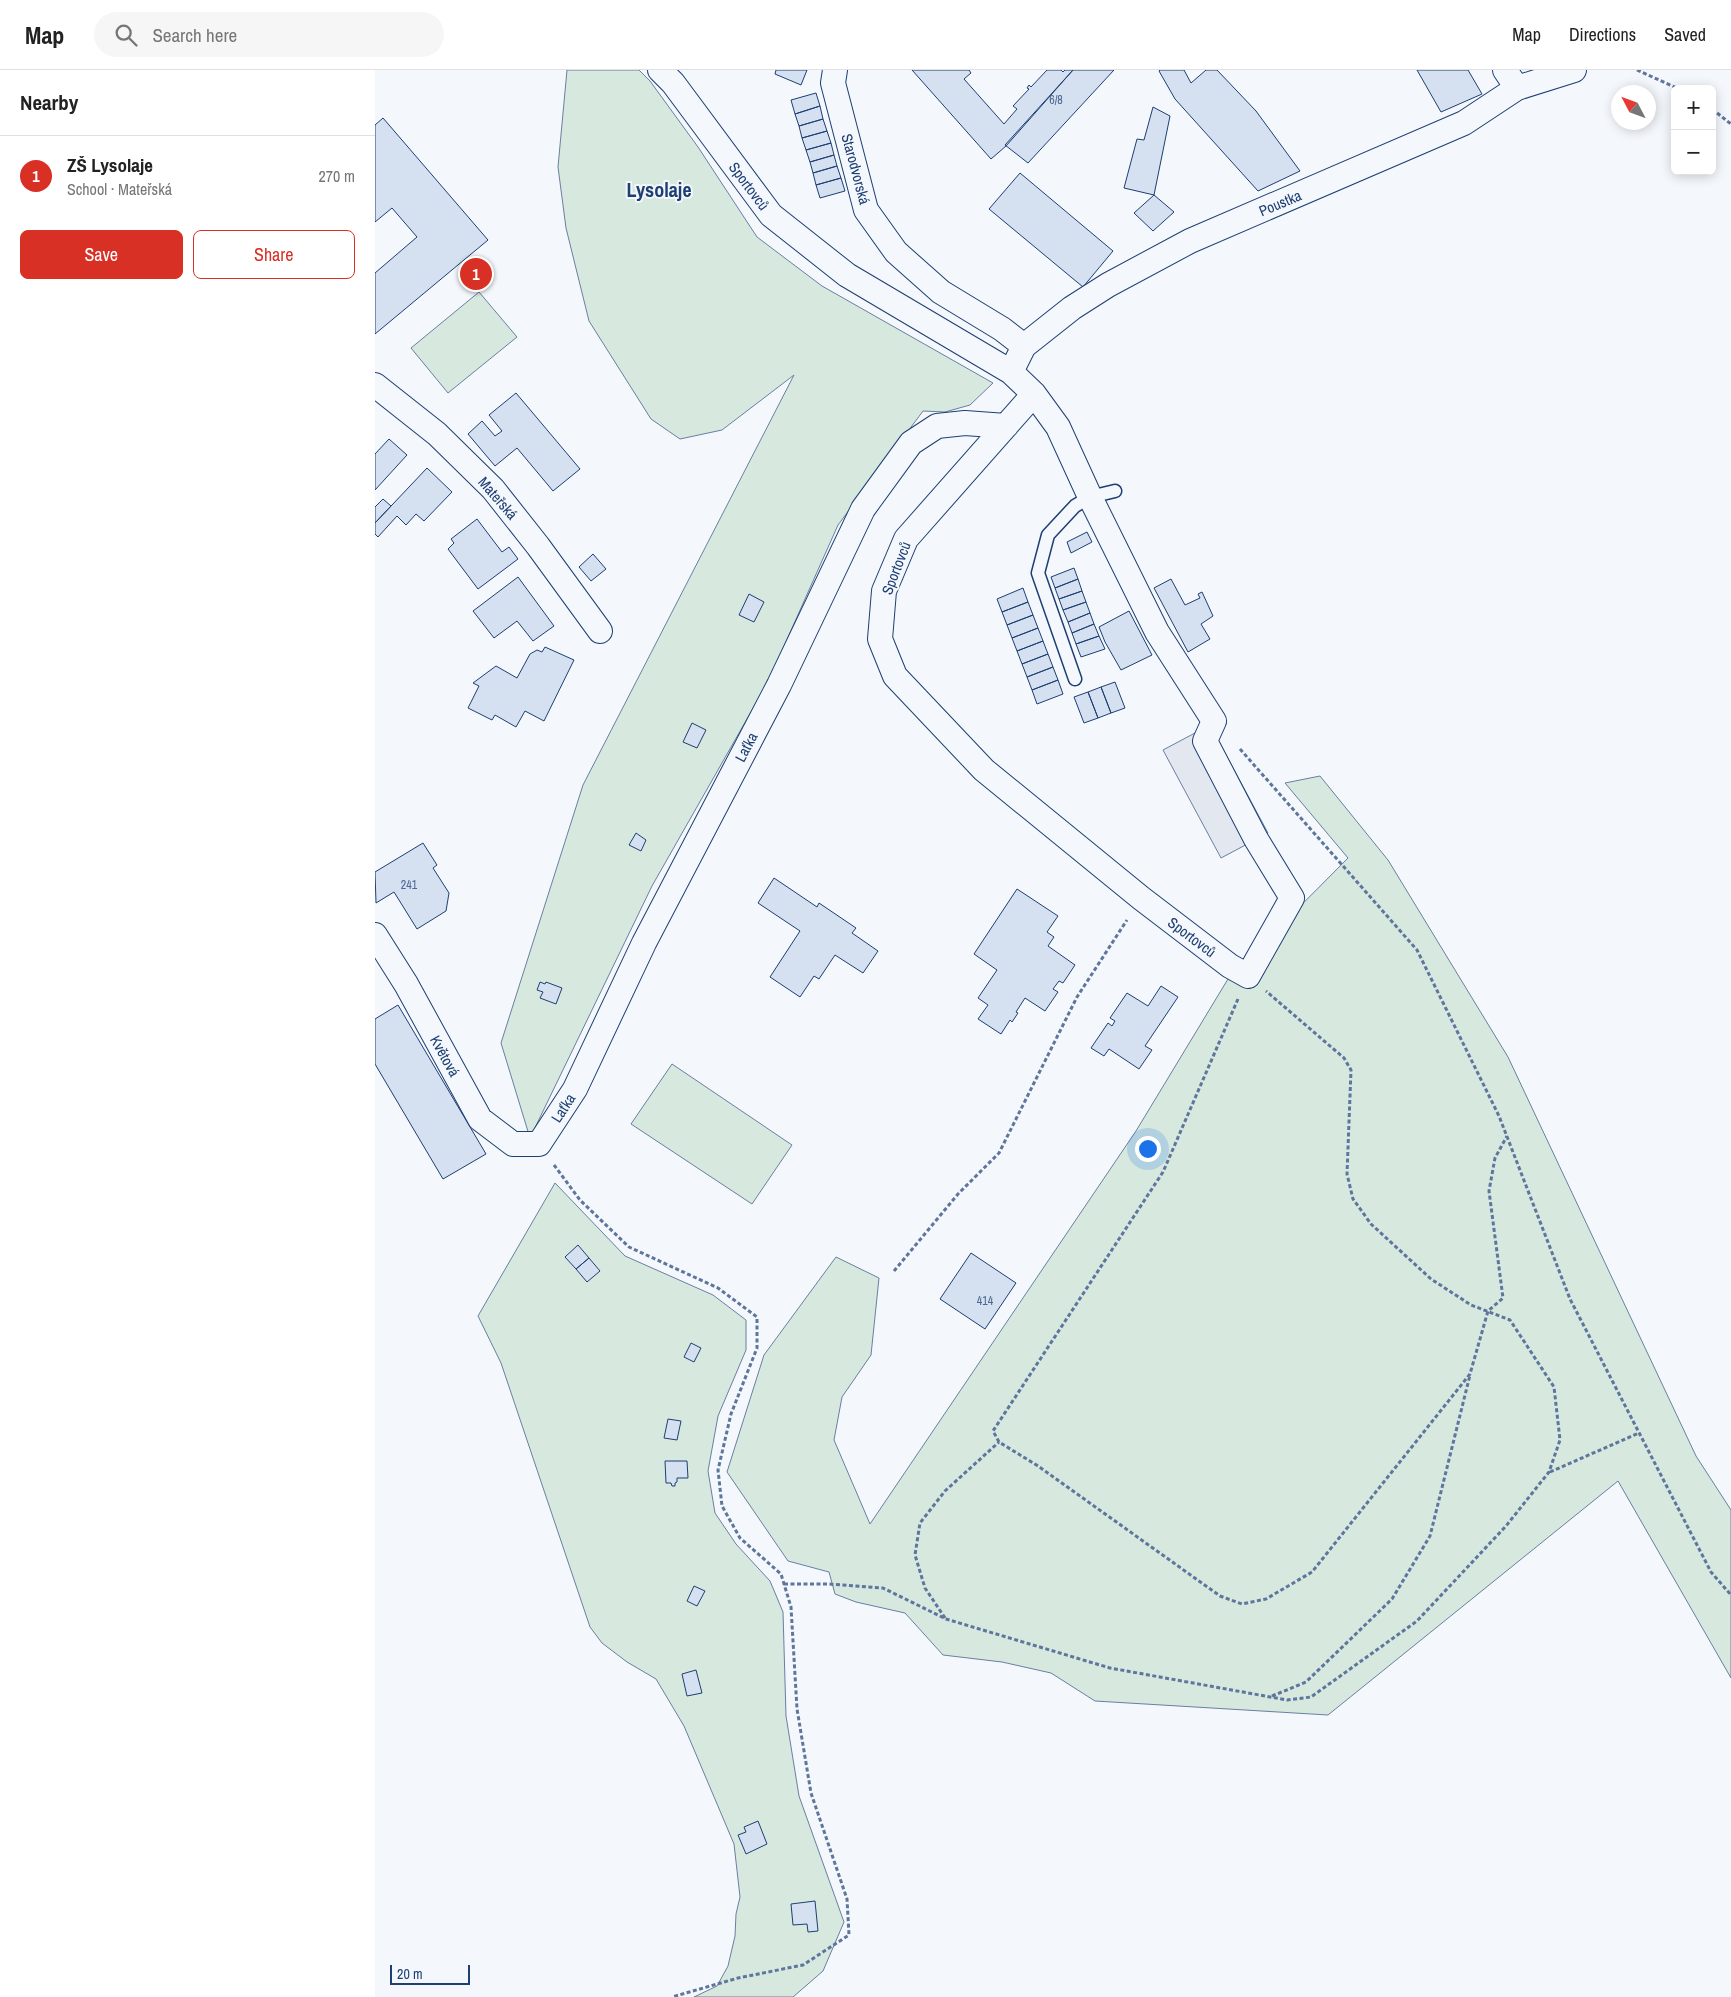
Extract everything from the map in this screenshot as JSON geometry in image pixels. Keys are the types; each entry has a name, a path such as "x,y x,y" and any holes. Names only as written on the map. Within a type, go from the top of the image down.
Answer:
{"street":[{"name":"Sportovců","path":"660,70 673,83 771,215 847,275 1011,372 1033,394 1058,426 1090,498 1157,632 1215,721"},
{"name":"Starodvorská","path":"835,70 833,83 866,210 896,252 941,292 1002,329 1024,346"},
{"name":"Poustka","path":"1011,372 1024,346 1072,308 1108,285 1190,241 1464,123 1511,79 1574,70"},
{"name":"Mateřská","path":"375,385 437,434 493,489 538,546 600,631"},
{"name":"Sportovců","path":"1033,394 906,539 884,591 880,639 895,676 984,770 1141,898 1230,966 1248,976"},
{"name":"Laťka","path":"539,1144 575,1089 645,943 779,685 863,509 911,443 937,426 965,422 1006,426"},
{"path":"1215,721 1205,741 1256,839 1292,898 1248,976"},
{"name":"Květová","path":"375,935 406,984 480,1119 513,1144 539,1144"}],"lane":[{"path":"1075,679 1038,573 1047,535 1075,506 1090,498 1115,491"}],"path":[{"path":"1637,70 1671,85"},
{"path":"1716,112 1731,124"},
{"path":"1215,721 1417,950 1499,1116 1570,1299 1711,1572 1731,1595"},
{"path":"893,1270 958,1194 999,1153 1077,997 1141,898"},
{"path":"784,1584 828,1584 883,1588 946,1619 1110,1668 1287,1700 1311,1697 1417,1620 1506,1526 1549,1472 1560,1440 1554,1387 1510,1320 1471,1305 1431,1279 1371,1224 1359,1208 1353,1199 1347,1174 1351,1070 1344,1058 1248,976 1163,1172 993,1431 999,1442 1038,1466 1220,1596 1242,1604 1266,1599 1312,1572 1470,1374"},
{"path":"1271,1696 1306,1682 1393,1600 1431,1536 1470,1374 1488,1311 1503,1298 1489,1191 1495,1158 1507,1136"},
{"path":"539,1144 580,1200 629,1247 718,1288 757,1317 757,1348 731,1414 717,1470 721,1506 740,1538 781,1574 791,1607 797,1709 811,1793 847,1899 849,1935 803,1965 738,1978 672,1997"},
{"path":"1549,1472 1639,1432"},
{"path":"946,1619 925,1588 915,1555 920,1523 945,1491 999,1442"}],"shaded area":[{"path":"567,70 639,70 650,81 698,147 757,237 822,286 993,383 970,405 945,412 923,411 838,525 768,682 652,886 530,1138 501,1043 583,785 794,375 722,430 680,439 651,419 589,321 566,228 558,167"},
{"path":"479,292 517,337 448,393 411,348"},
{"path":"1210,725 1268,833 1221,858 1163,750"},
{"path":"1320,776 1388,860 1508,1057 1696,1456 1731,1510 1731,1678 1618,1481 1328,1715 1095,1701 1051,1673 1002,1662 943,1655 905,1613 856,1602 835,1594 829,1572 788,1561 727,1472 764,1355 836,1257 879,1278 871,1355 842,1397 834,1440 870,1524 1136,1131 1228,979 1348,858 1285,783"},
{"path":"672,1064 792,1145 752,1204 631,1124"},
{"path":"555,1183 625,1256 713,1295 746,1320 746,1350 718,1416 708,1471 715,1513 736,1544 770,1581 783,1612 786,1716 799,1796 844,1922 823,1971 793,1997 694,1997 717,1986 728,1966 735,1936 736,1914 740,1897 734,1844 684,1726 656,1679 627,1662 602,1643 590,1627 501,1363 478,1316"}],"building":[{"path":"776,70 807,70 801,85 775,74"},
{"path":"912,70 969,70 971,73 964,79 1004,124 1017,109 1013,106 1029,89 1027,88 1029,85 1031,87 1047,70 1061,70 1063,72 1065,70 1073,70 1006,146 991,159"},
{"path":"1073,70 1114,70 1028,163 1005,145"},
{"path":"1160,70 1184,70 1191,83 1206,70 1217,70 1256,111 1300,171 1258,191 1175,99"},
{"path":"1417,70 1468,70 1482,94 1441,112"},
{"path":"816,93 820,106 795,114 791,100"},
{"path":"820,106 823,119 799,126 795,114"},
{"path":"1153,107 1170,116 1154,195 1124,188 1137,139 1144,140"},
{"path":"383,118 488,240 375,334 375,273 417,237 392,208 375,222 375,125"},
{"path":"823,119 827,131 802,138 799,126"},
{"path":"827,131 831,143 806,150 802,138"},
{"path":"831,143 834,155 810,162 806,150"},
{"path":"834,155 837,166 813,173 810,162"},
{"path":"837,166 841,178 816,185 813,173"},
{"path":"1020,173 1113,251 1083,287 989,209"},
{"path":"841,178 845,191 820,198 816,185"},
{"path":"1154,195 1174,212 1153,231 1134,213"},
{"path":"516,393 580,469 553,491 517,448 495,466 468,434 482,421 495,436 502,431 489,415"},
{"path":"389,439 407,455 375,490 375,454"},
{"path":"427,468 452,492 424,521 416,514 406,525 397,516 378,537 375,534 375,523"},
{"path":"383,499 391,506 375,523 375,507"},
{"path":"477,519 502,552 509,547 518,559 478,589 448,549 454,543 451,539"},
{"path":"1087,532 1092,542 1071,553 1067,542"},
{"path":"593,554 606,569 591,581 579,567"},
{"path":"1074,568 1078,579 1055,588 1051,577"},
{"path":"518,577 554,626 533,641 517,621 494,638 473,611"},
{"path":"1078,579 1082,591 1059,599 1055,588"},
{"path":"1171,579 1185,605 1200,598 1198,594 1202,592 1213,616 1201,624 1210,639 1188,652 1154,588"},
{"path":"1023,588 1028,602 1002,612 997,599"},
{"path":"1082,591 1086,602 1063,610 1059,599"},
{"path":"749,594 764,602 754,622 739,615"},
{"path":"1028,602 1033,615 1007,625 1002,612"},
{"path":"1086,602 1090,613 1068,622 1063,610"},
{"path":"1129,611 1152,655 1121,670 1099,627"},
{"path":"1090,613 1094,624 1072,633 1068,622"},
{"path":"1033,615 1038,628 1012,638 1007,625"},
{"path":"1094,624 1099,636 1076,644 1072,633"},
{"path":"1038,628 1043,641 1017,651 1012,638"},
{"path":"1099,636 1105,649 1081,657 1076,644"},
{"path":"1043,641 1048,654 1022,664 1017,651"},
{"path":"545,647 574,660 544,721 525,711 516,727 495,715 492,720 468,708 479,686 473,683 496,666 517,678 530,654 537,650 542,652"},
{"path":"1048,654 1053,667 1027,677 1022,664"},
{"path":"1053,667 1058,680 1032,690 1027,677"},
{"path":"1058,680 1063,694 1037,704 1032,690"},
{"path":"1115,682 1125,708 1111,713 1101,687"},
{"path":"1101,687 1111,713 1098,718 1088,692"},
{"path":"1088,692 1098,718 1084,723 1074,697"},
{"path":"692,723 706,730 697,748 683,742"},
{"path":"636,833 646,840 641,851 629,845"},
{"path":"423,843 437,865 433,868 449,893 446,911 417,929 394,892 376,903 375,872"},
{"path":"774,878 817,907 819,903 856,928 852,933 878,951 863,973 835,955 819,979 814,976 800,997 770,977 800,931 758,903"},
{"path":"1017,889 1058,916 1047,932 1054,937 1048,946 1075,965 1063,983 1059,981 1053,989 1058,992 1045,1011 1025,998 1012,1022 1010,1020 1001,1034 978,1019 988,1005 978,998 997,970 974,954"},
{"path":"540,982 545,984 546,982 562,988 556,1004 540,998 543,992 537,990"},
{"path":"1161,986 1178,997 1145,1046 1152,1050 1139,1069 1109,1049 1104,1056 1091,1048 1108,1023 1112,1026 1115,1021 1110,1018 1127,993 1148,1006"},
{"path":"398,1005 486,1154 443,1179 375,1064 375,1019"},
{"path":"578,1245 589,1258 576,1269 565,1257"},
{"path":"971,1253 1016,1283 985,1329 940,1299"},
{"path":"589,1258 600,1271 587,1282 576,1269"},
{"path":"691,1343 701,1348 694,1362 684,1357"},
{"path":"668,1419 681,1421 677,1440 664,1438"},
{"path":"665,1461 687,1461 688,1478 677,1478 675,1486 672,1486 671,1483 666,1483"},
{"path":"694,1586 705,1591 697,1606 687,1601"},
{"path":"696,1670 702,1693 687,1696 682,1674"},
{"path":"758,1821 767,1844 746,1854 738,1835 746,1832 744,1827"},
{"path":"815,1901 818,1931 808,1932 807,1924 793,1925 791,1904"}],"place":[{"name":"ZŠ Lysolaje","path":"476,274"}],"district":[{"name":"Lysolaje","path":"659,189"}]}
